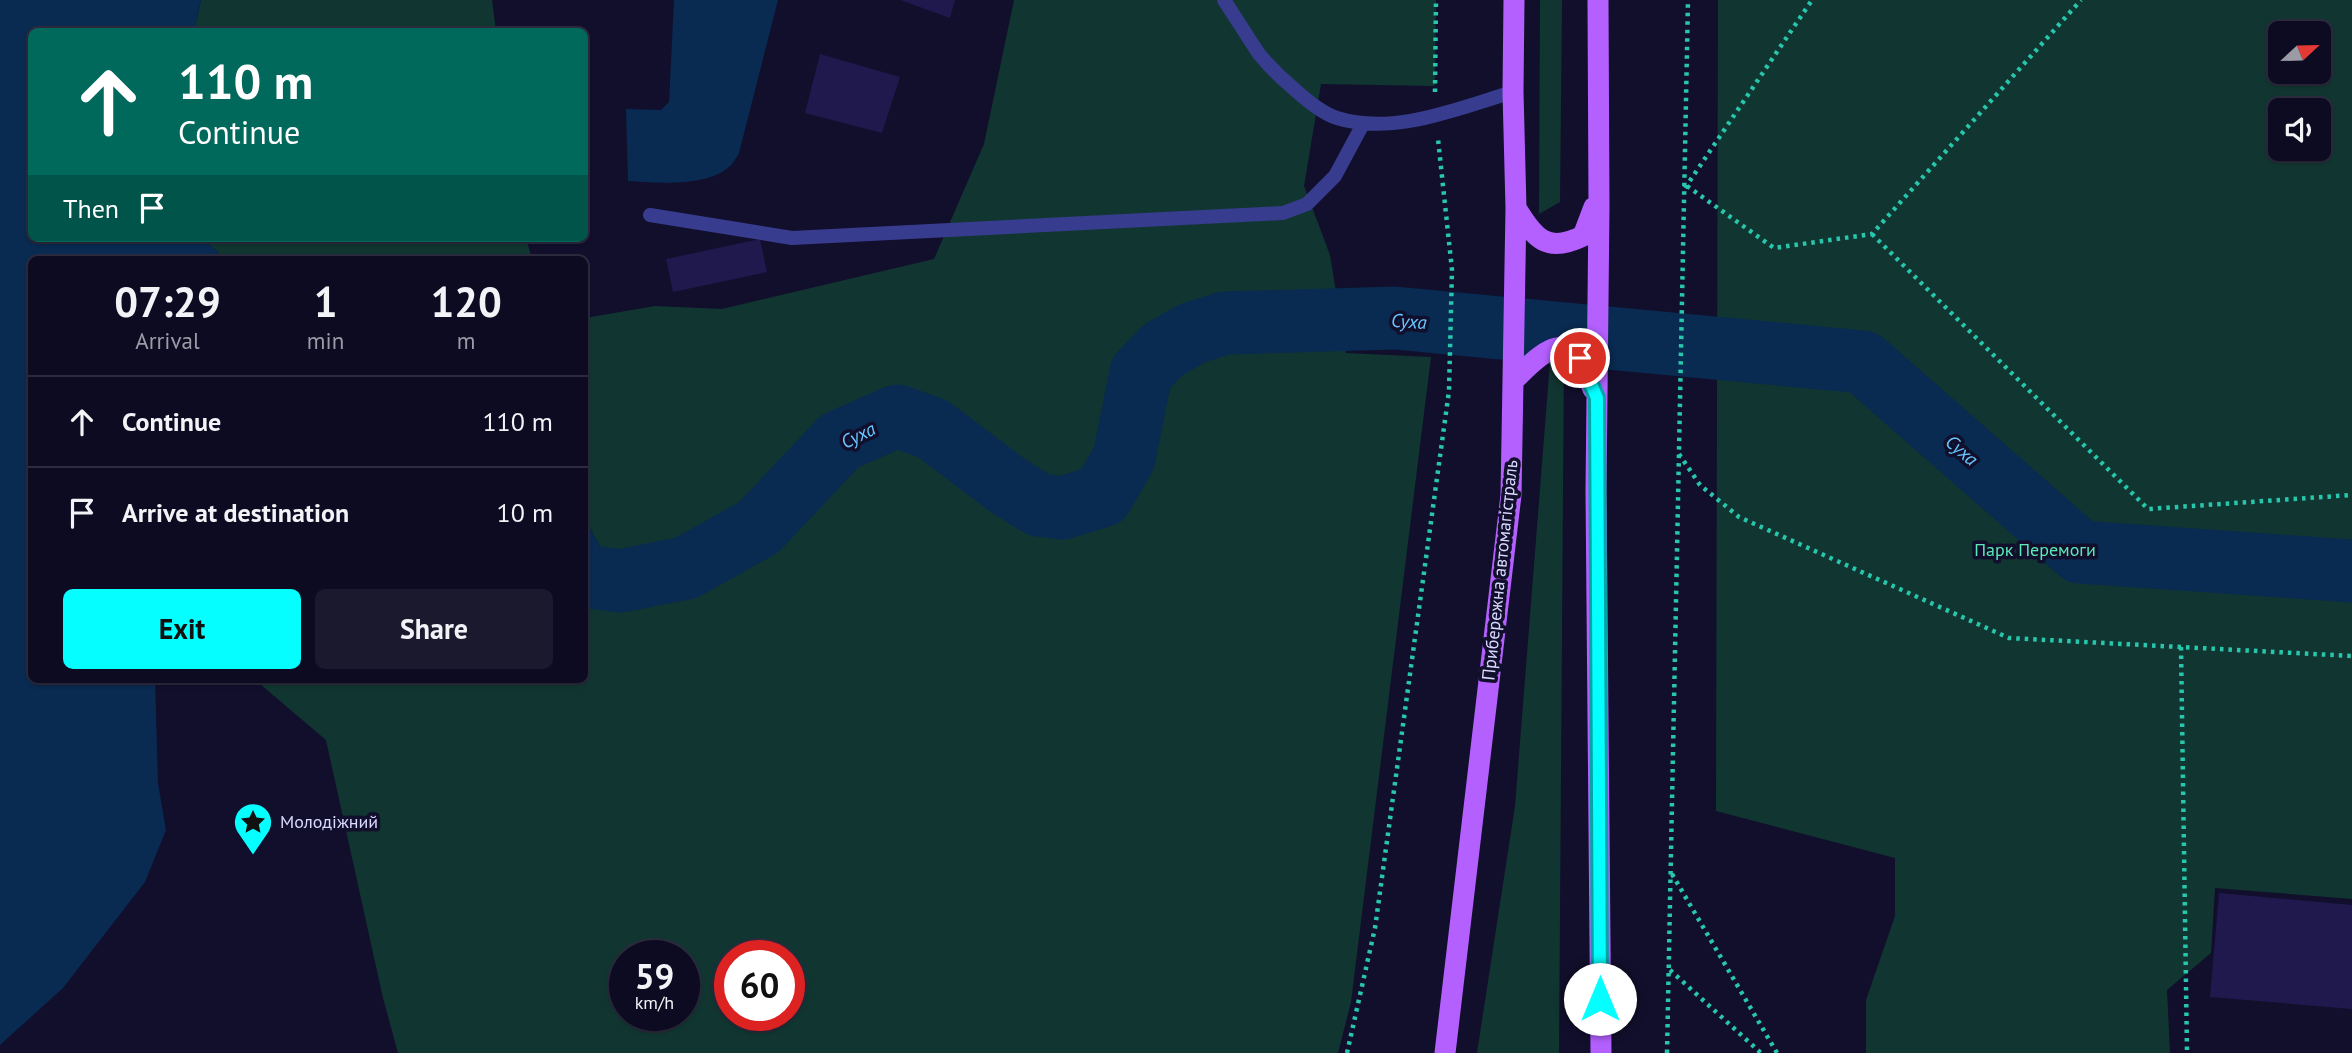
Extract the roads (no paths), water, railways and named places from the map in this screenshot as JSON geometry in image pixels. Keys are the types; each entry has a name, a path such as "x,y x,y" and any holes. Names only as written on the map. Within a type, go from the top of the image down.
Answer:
{"main road":[{"name":"Прибережна автомагістраль","path":"1445,1053 1511,495 1516,211 1514,0"},
{"path":"1598,0 1596,491 1601,1053"},
{"path":"1516,211 1545,243 1565,245 1583,236 1599,201"},
{"path":"1513,382 1540,355 1553,348 1568,348 1580,358 1597,398"}],"lane":[{"path":"1224,0 1261,55 1303,97 1334,117 1363,124 1393,123 1436,115 1513,92"},
{"path":"650,215 792,238 1283,213 1307,204 1335,176 1363,124"}],"water":[{"path":"0,0 201,0 195,28 28,28 28,242 206,242 222,256 28,256 28,683 155,683 158,783 166,830 145,882 63,988 0,1045"},
{"path":"674,0 778,0 739,153 732,164 719,173 695,181 628,181 626,109 661,110 669,102"},
{"path":"588,525 620,581 616,595 588,597"}],"waterway":[{"name":"Суха","path":"588,577 620,581 686,568 759,527 840,441 897,416 933,429 1007,485 1039,505 1062,508 1102,496 1124,458 1141,373 1163,350 1193,333 1225,323 1395,318 1863,362 2080,552 2352,571"}],"place":[{"name":"Молодіжний","path":"253,856"}],"park label":[{"name":"Парк Перемоги","path":"2035,550"}]}
